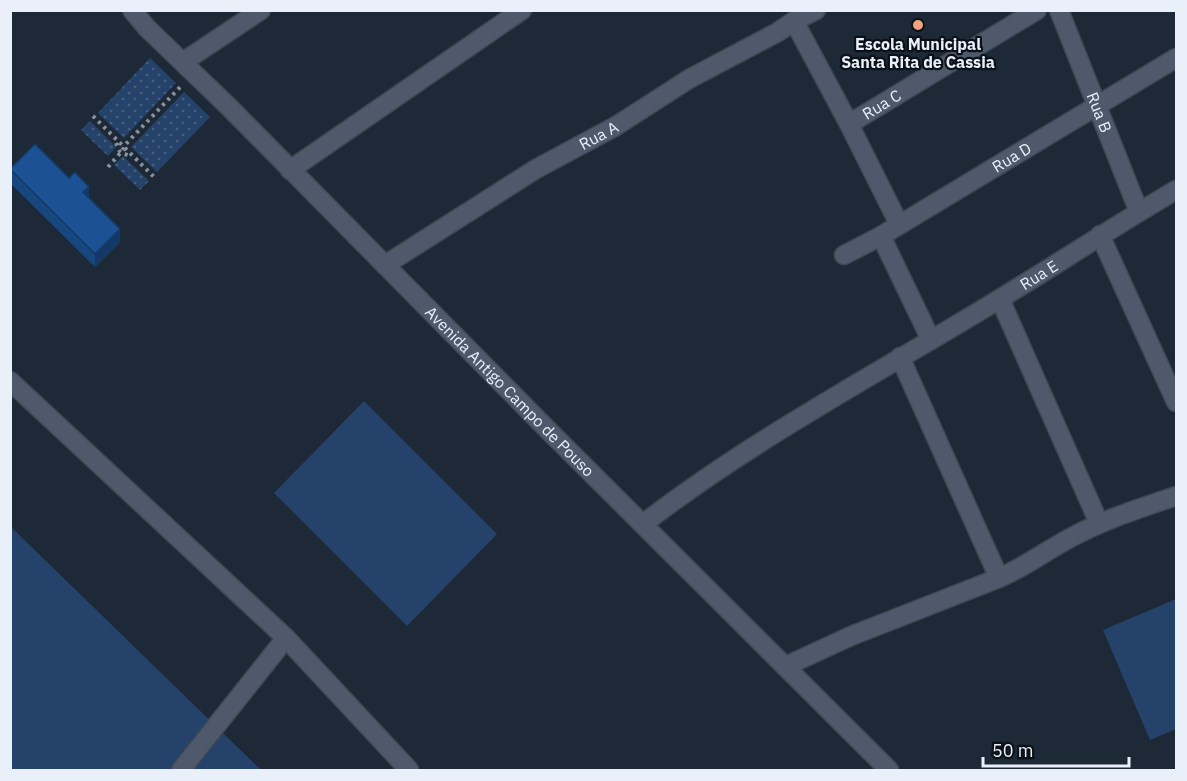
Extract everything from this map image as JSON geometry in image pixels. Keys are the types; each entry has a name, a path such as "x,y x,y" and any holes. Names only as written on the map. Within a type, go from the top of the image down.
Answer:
{"street":[{"name":"Avenida Antigo Campo de Pouso","path":"132,10 889,771"},
{"path":"188,68 261,10"},
{"path":"290,170 522,10"},
{"name":"Rua A","path":"385,265 536,169 616,126 688,79 816,10"},
{"name":"Rua C","path":"849,124 1037,10"},
{"name":"Rua B","path":"1059,10 1139,212"},
{"path":"794,21 899,224"},
{"name":"Rua D","path":"844,255 1098,107 1176,58"},
{"name":"Rua E","path":"643,524 724,466 1176,190"},
{"path":"1100,235 1176,402"},
{"path":"880,236 931,340"},
{"path":"1000,299 1100,524"},
{"path":"900,357 999,578"},
{"path":"10,381 286,638 409,771"},
{"path":"786,666 851,636 1022,568 1072,537 1100,524 1176,496"},
{"path":"181,771 286,638"}],"path":[{"path":"108,167 188,68"},
{"path":"93,116 156,179"},
{"path":"116,143 124,146 129,156 120,152 116,143"}],"shaded area":[{"path":"150,58 176,83 124,138 98,113"},
{"path":"184,92 210,117 157,172 131,147"},
{"path":"90,121 116,147 108,156 81,130"},
{"path":"123,156 149,181 140,190 114,165"},
{"path":"364,401 497,534 407,626 274,493"},
{"path":"11,527 261,770 11,770"},
{"path":"1176,599 1176,729 1150,740 1103,630"}],"building":[{"path":"35,144 69,178 75,172 89,187 83,192 120,229 95,254 10,169"}],"place":[{"name":"Escola Municipal Santa Rita de Cassia","path":"918,25"}]}
